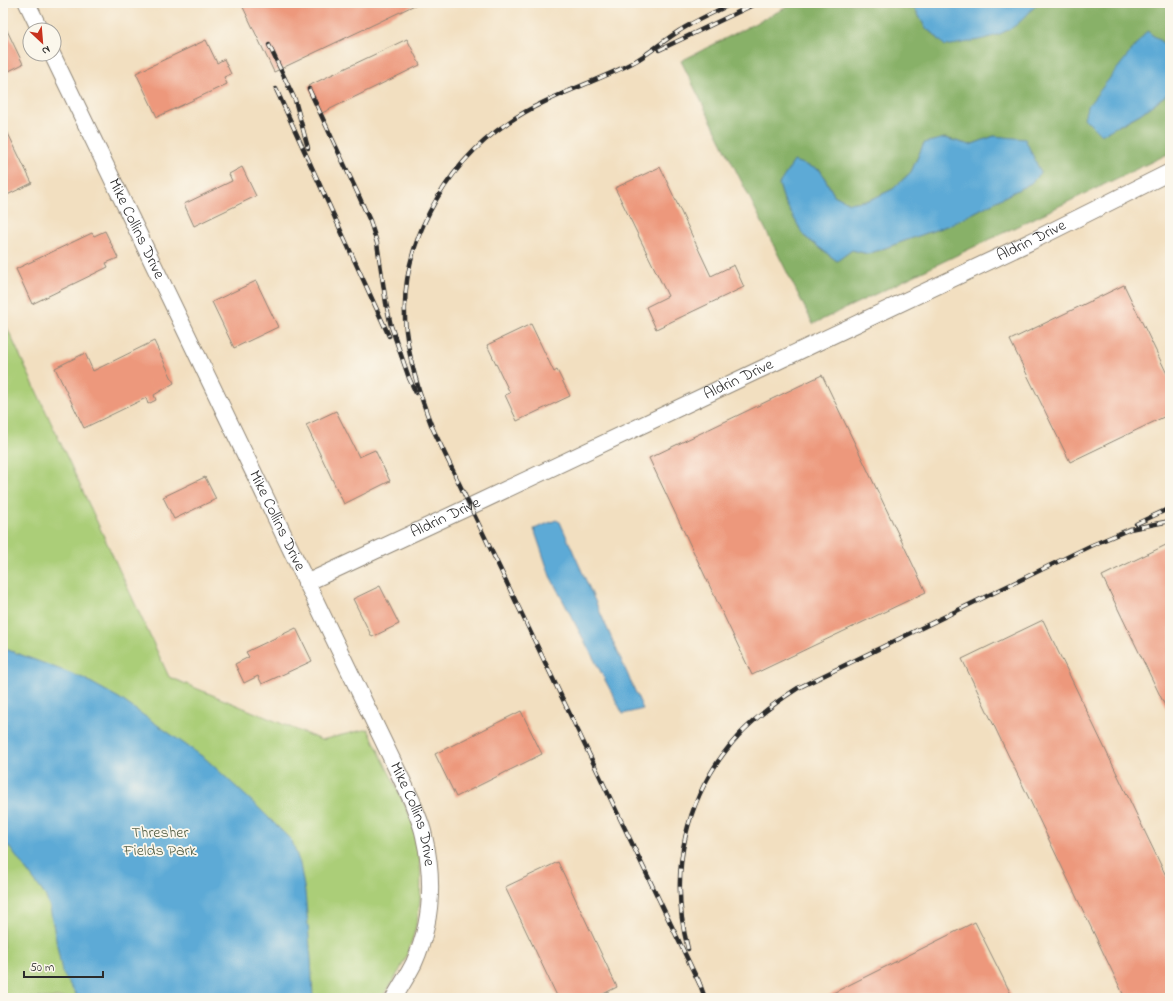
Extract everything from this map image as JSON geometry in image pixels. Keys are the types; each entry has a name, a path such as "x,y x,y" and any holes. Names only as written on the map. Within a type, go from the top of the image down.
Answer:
{"street":[{"path":"27,3 36,22"},
{"name":"Mike Collins Drive","path":"56,62 412,801 424,835 430,868 430,899 425,932 414,963 394,998"},
{"name":"Aldrin Drive","path":"306,583 995,258 1170,172"}],"green space":[{"path":"795,3 912,3 926,29 933,33 945,46 1017,24 1038,3 1170,3 1170,56 1163,43 1147,31 1119,126 1140,114 1170,92 1170,153 813,324 681,61","holes":["994,136 1031,183 952,224 868,254 852,250 837,261 804,236 784,200 779,184 820,170 834,195 849,203 870,200 893,189 911,172 924,143 945,138 970,145"]},
{"name":"Thresher Fields Park","path":"3,319 169,677 321,740 368,729 396,786 414,828 421,872 418,917 413,939 405,960 394,980 381,998 3,998"}],"water":[{"path":"912,3 1038,3 1019,23 1001,34 945,46 933,33 926,29"},
{"path":"1147,31 1163,43 1170,56 1170,92 1140,114 1101,135 1084,118 1087,107"},
{"path":"994,136 1025,139 1041,173 1031,183 952,224 868,254 852,250 837,261 804,236 784,200 779,184 794,161 820,170 834,195 849,203 870,200 893,189 911,172 924,143 945,138 970,145"},
{"path":"556,520 560,522 643,709 623,714 550,576 534,529"},
{"path":"3,648 83,678 119,698 206,759 292,841 300,864 305,892 313,998 78,998 62,972 50,908 45,895 3,839"}],"building":[{"path":"241,3 419,3 274,72"},
{"path":"3,22 23,64 3,74"},
{"path":"407,39 420,65 322,113 308,86"},
{"path":"206,40 217,63 224,59 231,74 224,77 227,84 157,117 136,73"},
{"path":"3,123 32,183 3,197"},
{"path":"242,167 256,196 194,226 184,204 232,181 229,174"},
{"path":"660,167 711,276 734,265 744,287 656,329 646,307 668,296 615,188"},
{"path":"105,231 118,258 106,263 108,267 32,304 16,269 92,233 94,236"},
{"path":"256,281 278,327 234,348 212,302"},
{"path":"1124,285 1170,380 1170,414 1070,462 1010,340"},
{"path":"531,324 554,372 557,370 570,396 517,421 505,395 510,393 487,345"},
{"path":"154,341 174,383 154,395 156,400 148,404 146,398 84,428 55,368 85,353 93,371"},
{"path":"822,375 926,592 752,675 649,458"},
{"path":"336,411 359,457 375,450 390,481 344,504 306,425"},
{"path":"205,477 216,499 174,519 163,497"},
{"path":"1170,543 1170,716 1102,576"},
{"path":"380,586 399,624 372,637 353,599"},
{"path":"1043,620 1170,884 1170,998 1125,998 962,659"},
{"path":"296,628 312,661 262,684 258,676 244,683 235,664 249,657 246,652"},
{"path":"521,711 542,754 456,797 435,754"},
{"path":"558,862 617,987 595,998 558,998 505,887"},
{"path":"975,922 1013,998 823,998"}],"railway":[{"path":"700,985 432,427 410,356 406,331 405,300 409,270 417,240 429,212 445,186 464,162 485,140 524,113 554,97 632,63 685,27 733,3"},
{"path":"659,50 757,3"},
{"path":"269,45 295,100 308,148"},
{"path":"276,89 389,336"},
{"path":"309,89 370,221 377,243 391,326 409,378 416,393"},
{"path":"1136,524 1170,508"},
{"path":"688,949 682,920 680,892 681,863 686,836 694,809 705,783 720,759 738,736 752,722 774,704 798,688 1090,546 1130,529 1170,521"},
{"path":"698,979 705,998"}]}
